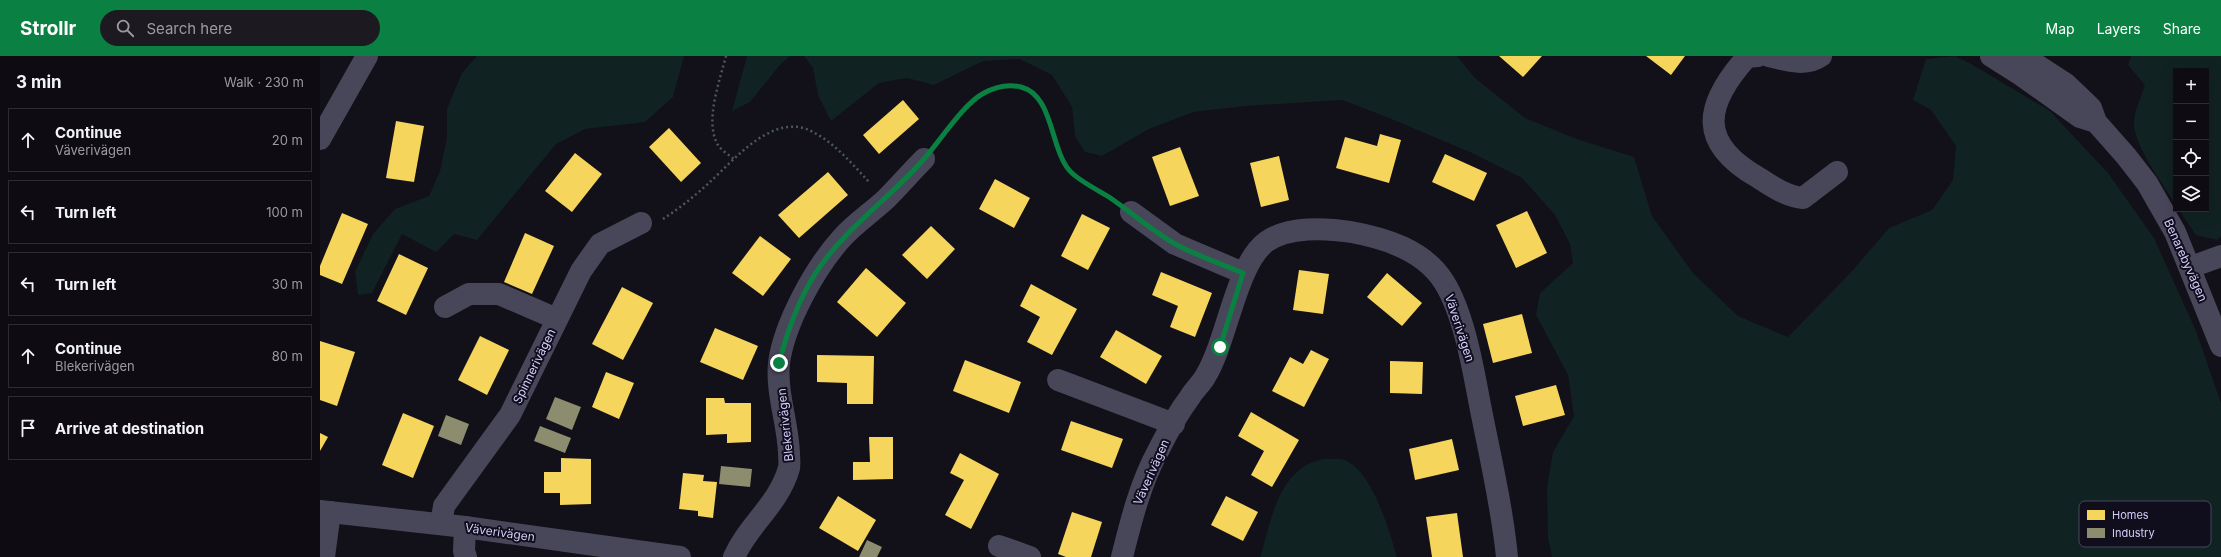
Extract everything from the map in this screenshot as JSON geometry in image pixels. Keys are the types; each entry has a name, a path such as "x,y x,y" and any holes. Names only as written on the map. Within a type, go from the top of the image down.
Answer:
{"street":[{"path":"320,139 367,56"},
{"path":"1758,56 1747,57 1731,75 1718,100 1712,120 1714,135 1723,150 1749,172 1791,196 1803,198 1837,172"},
{"path":"1769,56 1794,62 1814,61 1820,56"},
{"name":"Benarebyvägen","path":"1991,56 2027,62 2080,117 2096,122 2147,183 2175,232 2191,267 2221,346"},
{"name":"Blekerivägen","path":"734,557 739,546 769,509 790,466 789,440 780,397 779,363 785,337 796,312 815,274 841,239 886,199 924,159"},
{"path":"1131,212 1175,244 1243,273"},
{"name":"Spinnerivägen","path":"441,524 444,506 510,415 581,271 600,244 641,224"},
{"name":"Väverivägen","path":"1122,557 1133,513 1158,450 1189,397 1205,378 1220,347 1243,273 1253,256 1266,242 1290,232 1343,231 1380,237 1403,247 1426,263 1443,281 1454,304 1472,365 1504,520 1506,557"},
{"path":"2191,267 2221,256"},
{"path":"445,307 469,294 499,294 557,319"},
{"path":"1058,380 1174,424"},
{"path":"324,557 325,512"},
{"name":"Väverivägen","path":"325,512 465,527 617,553 680,557"},
{"path":"465,527 464,551 466,557"},
{"path":"998,546 1030,557"}],"path":[{"path":"726,56 712,118 713,134 718,146 734,159"},
{"path":"924,159 966,109 983,93 1005,86 1021,87 1033,92 1044,105 1058,152 1070,171 1131,212"},
{"path":"641,224 660,221 675,211 750,145 774,130 796,127 813,132 836,148 886,199"}],"shaded area":[{"path":"477,56 684,56 673,97 645,122 585,129 556,144 477,240 454,234 436,252 402,234 372,293 358,295 355,272 373,234 395,209 429,196 440,171 447,137 447,109 462,73"},
{"path":"747,56 790,56 780,65 750,102 732,111"},
{"path":"804,56 1457,56 1475,78 1525,118 1577,139 1634,157 1652,216 1693,273 1738,316 1788,337 1853,270 1889,228 1932,210 1953,180 1956,146 1931,110 1913,100 1926,59 1955,56 1973,65 2050,111 2108,173 2154,238 2196,331 2221,403 2221,557 1552,557 1548,538 1547,487 1553,452 1574,416 1568,375 1536,315 1540,293 1573,263 1570,244 1555,215 1522,178 1472,153 1342,100 1245,106 1193,112 1149,129 1102,156 1085,152 1075,136 1072,107 1052,75 1020,59 983,61 934,85 907,78 879,83 831,121 818,95 813,68"},
{"path":"2131,56 2221,56 2221,236 2217,240 2196,235 2180,212 2209,212 2209,68 2173,68 2173,200 2151,167 2136,135 2134,121 2145,85 2128,65"},
{"path":"1323,459 1345,460 1364,476 1378,503 1397,557 1260,557 1275,506 1287,483 1306,465"}],"building: Homes":[{"path":"1499,56 1542,56 1523,77"},
{"path":"1646,56 1685,56 1671,75"},
{"path":"903,100 919,119 879,154 863,135"},
{"path":"396,121 424,126 414,182 386,178"},
{"path":"669,128 701,163 681,182 649,147"},
{"path":"1380,134 1401,140 1389,183 1336,168 1345,137 1377,146"},
{"path":"1180,147 1199,196 1170,206 1152,157"},
{"path":"575,153 602,174 572,212 545,191"},
{"path":"1445,154 1487,173 1474,201 1432,182"},
{"path":"1279,156 1289,200 1261,207 1250,163"},
{"path":"828,172 848,195 799,238 778,215"},
{"path":"995,179 1030,198 1014,228 979,209"},
{"path":"1527,211 1547,253 1516,268 1496,225"},
{"path":"342,213 368,224 342,284 320,275 320,266"},
{"path":"1082,214 1110,228 1088,270 1061,256"},
{"path":"931,226 955,249 927,279 902,255"},
{"path":"525,233 554,246 532,294 504,282"},
{"path":"760,236 791,259 763,296 732,273"},
{"path":"399,254 428,268 406,315 377,301"},
{"path":"866,268 906,303 877,337 837,302"},
{"path":"1299,270 1329,274 1323,314 1293,310"},
{"path":"1161,272 1212,293 1195,337 1170,327 1178,306 1152,295"},
{"path":"1387,273 1422,303 1402,326 1367,297"},
{"path":"1031,284 1077,309 1052,355 1027,342 1040,317 1020,306"},
{"path":"622,287 653,303 623,360 592,344"},
{"path":"1522,314 1532,353 1493,363 1483,324"},
{"path":"715,328 758,346 743,380 700,362"},
{"path":"1116,330 1162,356 1146,384 1100,357"},
{"path":"480,336 509,350 487,395 458,380"},
{"path":"320,341 355,352 337,406 320,400"},
{"path":"1311,350 1329,359 1304,407 1272,391 1290,357 1303,364"},
{"path":"817,355 874,356 873,404 847,404 847,383 817,382"},
{"path":"965,360 1021,382 1009,413 953,391"},
{"path":"1390,361 1423,362 1422,394 1390,393"},
{"path":"606,372 634,383 619,419 592,407"},
{"path":"1556,385 1565,415 1523,426 1515,396"},
{"path":"706,398 724,398 725,403 751,403 751,442 727,443 727,434 706,435"},
{"path":"1251,412 1299,440 1272,487 1251,475 1264,451 1238,436"},
{"path":"403,413 434,426 413,478 382,465"},
{"path":"1071,421 1123,439 1112,468 1061,450"},
{"path":"320,433 328,437 320,451"},
{"path":"869,437 893,437 893,479 853,480 853,462 870,462"},
{"path":"1452,439 1459,470 1415,480 1409,449"},
{"path":"960,453 999,474 971,529 945,515 964,480 950,473"},
{"path":"561,458 591,459 591,504 560,505 560,493 544,493 544,472 561,472"},
{"path":"683,473 704,475 703,481 717,482 713,518 698,516 698,511 679,509"},
{"path":"838,496 876,520 858,551 819,528"},
{"path":"1226,496 1258,512 1243,541 1211,525"},
{"path":"1072,512 1102,522 1091,557 1066,557 1058,554"},
{"path":"1457,513 1463,557 1432,557 1426,517"}],"building: Industry":[{"path":"555,397 581,407 572,430 546,419"},
{"path":"446,415 469,424 461,445 438,436"},
{"path":"540,426 571,438 565,453 534,441"},
{"path":"721,466 752,469 750,487 719,484"},
{"path":"867,540 882,547 877,557 859,557"}],"route":[{"path":"779,363 785,337 815,274 841,239 886,199 924,159 966,109 983,93 1005,86 1021,87 1033,92 1044,105 1058,152 1070,171 1175,244 1202,257 1243,273 1220,347"}]}
